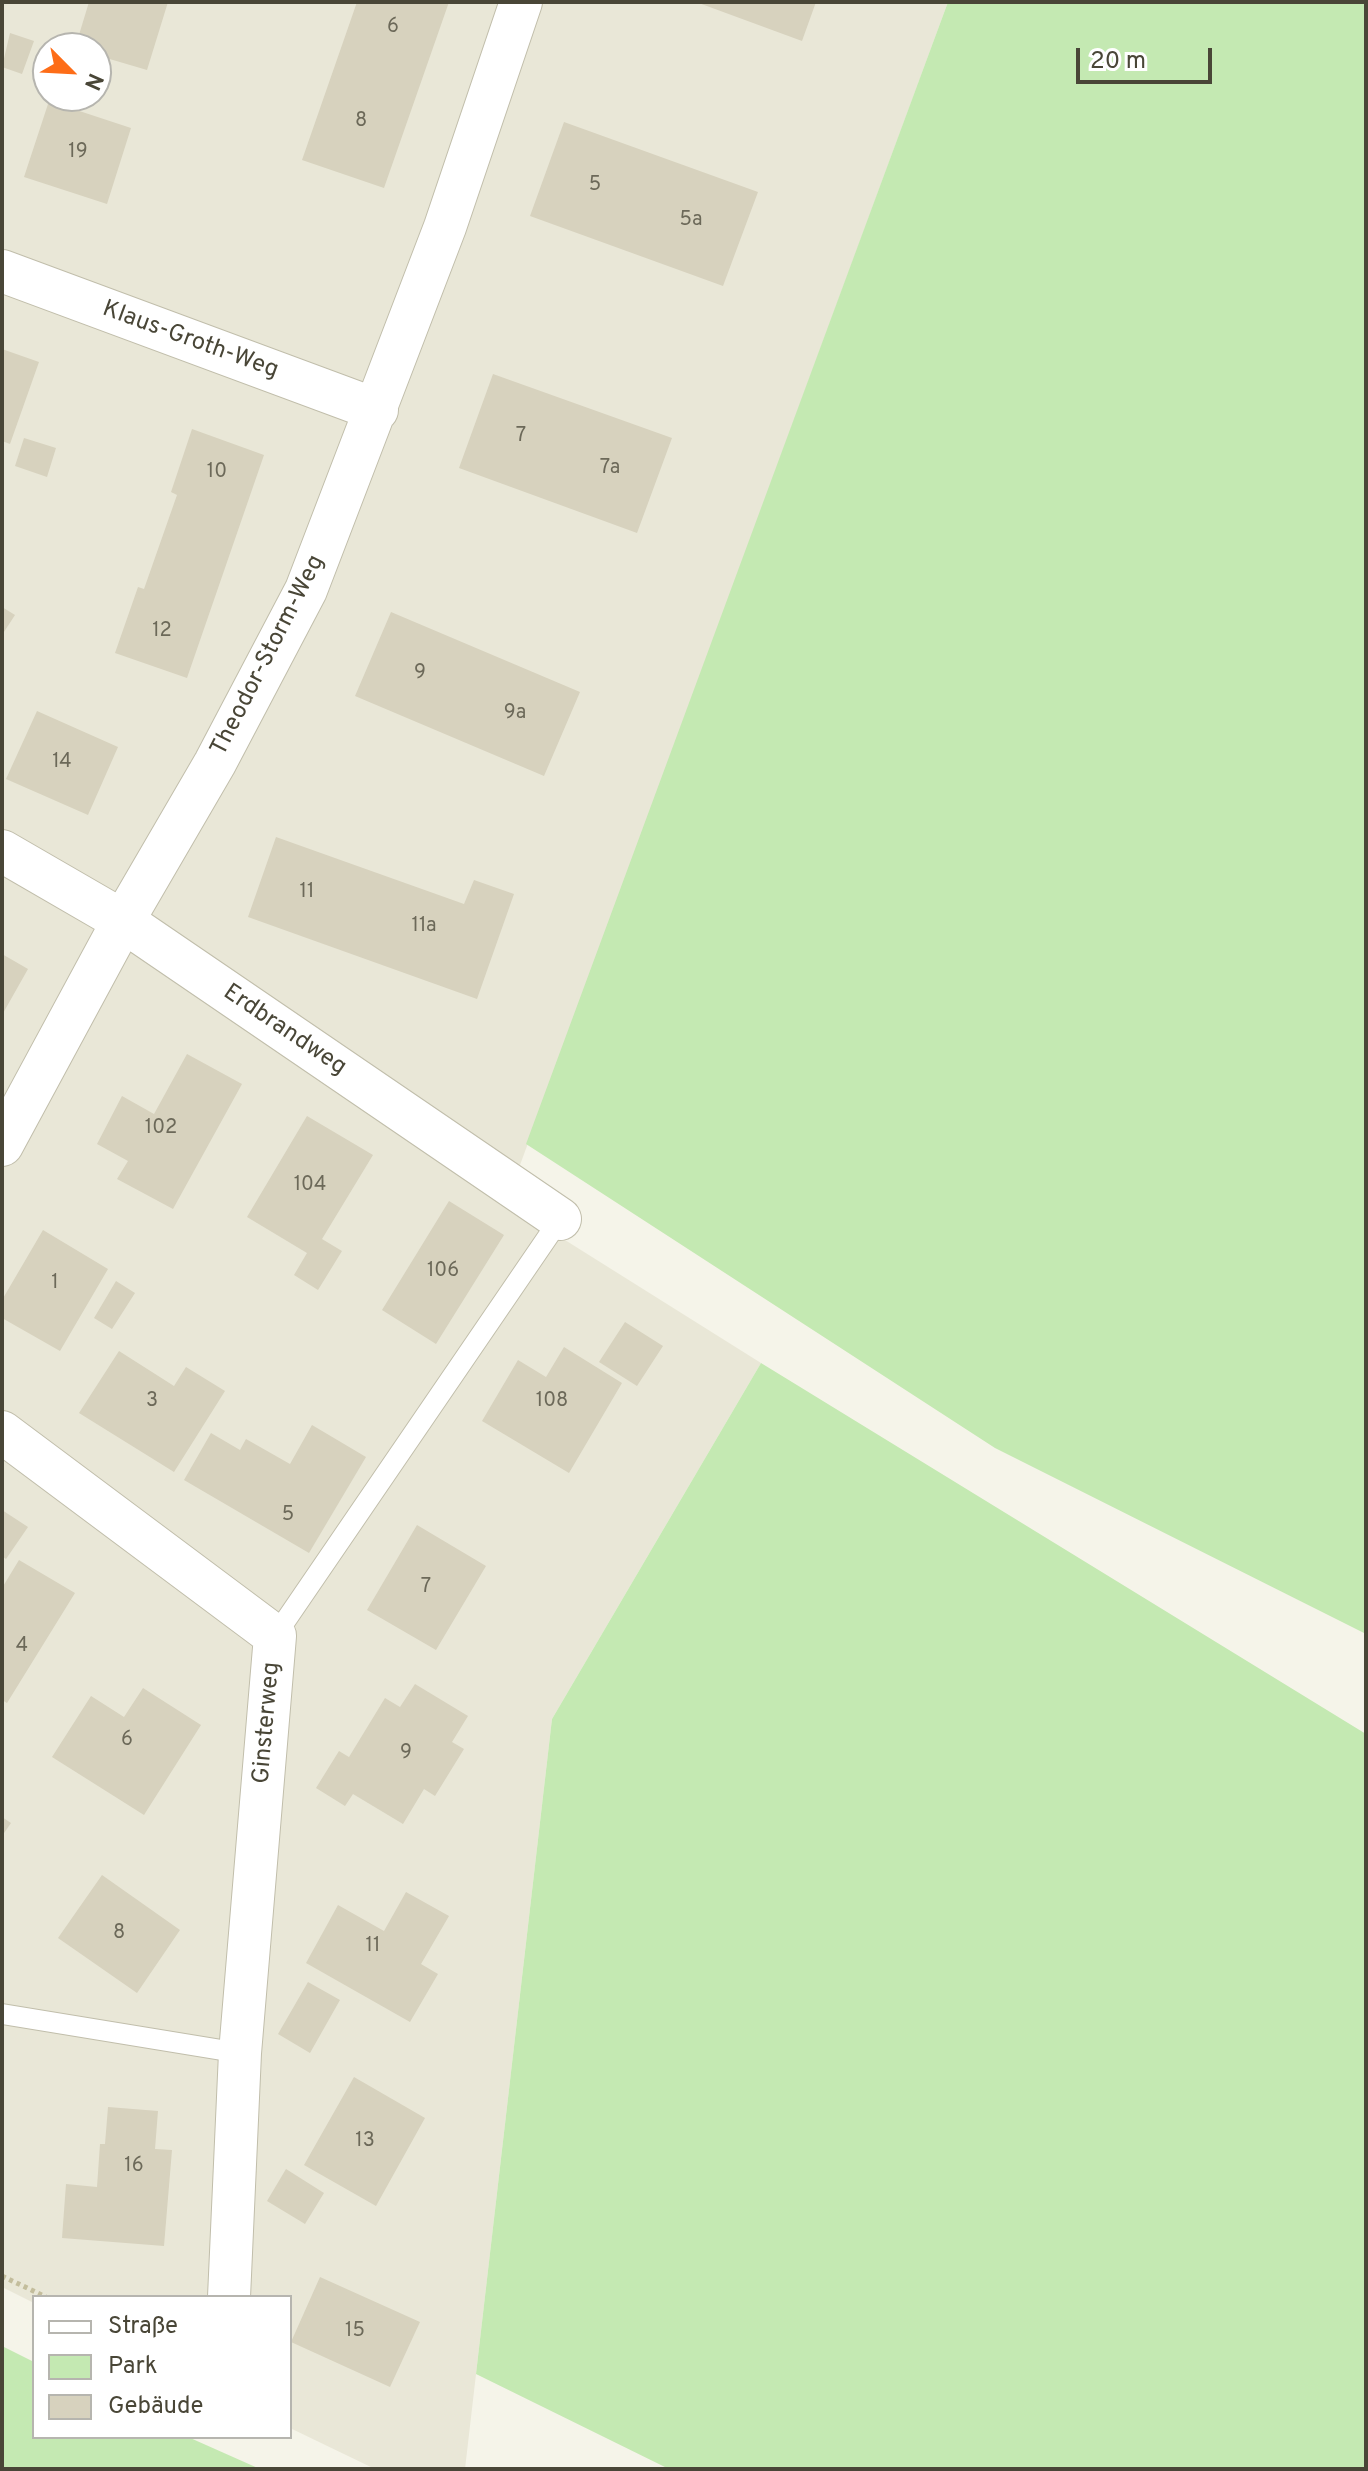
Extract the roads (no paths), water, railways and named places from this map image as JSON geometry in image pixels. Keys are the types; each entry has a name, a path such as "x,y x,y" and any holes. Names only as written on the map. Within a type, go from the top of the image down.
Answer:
{"street":[{"name":"Theodor-Storm-Weg","path":"2,1145 123,921 215,763 306,590 377,410 521,2"},
{"name":"Klaus-Groth-Weg","path":"2,271 377,410"},
{"name":"Erdbrandweg","path":"2,851 123,921 560,1219"},
{"name":"Ginsterweg","path":"2,1432 275,1636 240,2053 229,2295"}],"lane":[{"path":"275,1636 560,1219"},
{"path":"2,2014 240,2053"}]}
